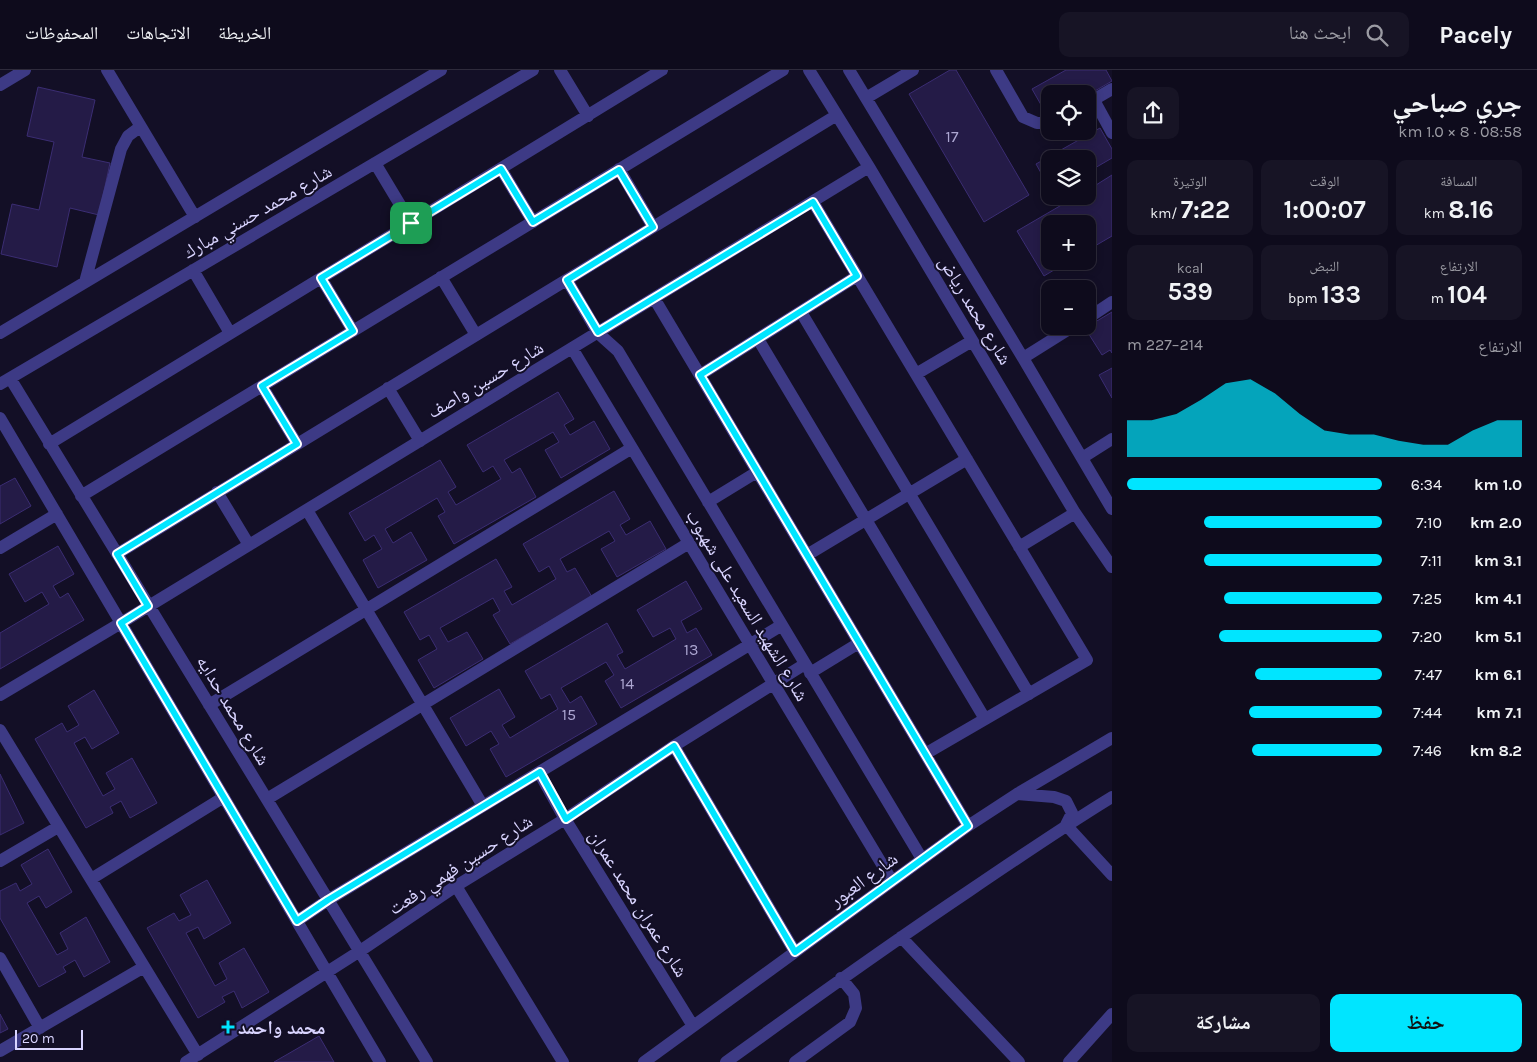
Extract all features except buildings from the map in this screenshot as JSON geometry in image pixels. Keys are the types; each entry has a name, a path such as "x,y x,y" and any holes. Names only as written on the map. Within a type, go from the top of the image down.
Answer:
{"street":[{"path":"0,85 25,70"},
{"path":"107,70 195,217"},
{"name":"شارع محمد حسني مبارك","path":"0,333 441,70"},
{"name":"شارع محمد حسني مبارك","path":"5,381 532,70"},
{"path":"560,70 588,116"},
{"path":"49,444 662,70"},
{"path":"81,496 783,70"},
{"name":"شارع محمد رياض","path":"809,70 869,167 1075,513 1112,567"},
{"name":"شارع محمد رياض","path":"849,70 1112,509"},
{"path":"866,98 913,70"},
{"path":"996,70 1023,116 1041,123"},
{"path":"1096,99 1112,89"},
{"path":"1096,110 1112,134"},
{"path":"117,554 837,116"},
{"path":"85,282 121,149 128,136 140,127"},
{"path":"375,163 411,223"},
{"name":"شارع حسين واصف","path":"0,695 869,167"},
{"path":"501,169 533,222"},
{"path":"619,170 653,227"},
{"path":"813,202 1087,660 925,754"},
{"path":"193,270 230,333"},
{"path":"700,375 857,276"},
{"path":"321,278 353,331"},
{"path":"441,278 476,335"},
{"name":"شارع الشهيد السعيد على شهبوب","path":"567,280 598,332 618,352 922,859"},
{"path":"654,298 968,826"},
{"path":"1096,313 1112,302"},
{"path":"801,312 1029,694"},
{"path":"1023,358 1060,335"},
{"path":"758,339 985,719"},
{"path":"916,374 972,341"},
{"name":"شارع الشهيد السعيد على شهبوب","path":"572,348 892,881"},
{"name":"شارع محمد حدايه","path":"5,381 49,444 427,1062"},
{"path":"262,386 297,444"},
{"path":"388,388 420,441"},
{"path":"0,418 380,1062"},
{"path":"1082,458 1112,440"},
{"path":"209,705 632,448"},
{"path":"807,555 967,459"},
{"path":"708,502 757,472"},
{"path":"217,492 249,545"},
{"path":"307,510 483,806"},
{"path":"1019,547 1075,513"},
{"path":"0,548 57,514"},
{"path":"267,799 689,543"},
{"name":"شارع حسين فهمي رفعت","path":"297,921 328,900 782,625"},
{"name":"شارع حسين فهمي رفعت","path":"186,1062 360,951 456,886 566,819 674,746 773,683 859,643"},
{"path":"0,730 198,1055"},
{"name":"شارع العبور","path":"644,1062 968,826 1017,794 1112,738"},
{"path":"674,746 795,952"},
{"name":"شارع عمران محمد عمران","path":"540,772 566,819 693,1026"},
{"path":"1017,794 1054,797 1066,801 1072,813 1066,825"},
{"path":"91,879 224,797"},
{"path":"726,1062 841,978 1066,825 1112,797"},
{"path":"1066,825 1112,875"},
{"path":"0,861 58,827"},
{"path":"456,886 563,1062"},
{"path":"901,937 1019,1062"},
{"path":"0,958 40,1028"},
{"path":"0,1051 144,968"},
{"path":"795,1062 850,1022 856,1008 854,994 841,978"},
{"path":"1069,1062 1112,1014"}],"place":[{"name":"محمد واحمد","path":"228,1027"}],"route":[{"path":"501,169 533,222 619,170 653,227 567,280 598,332 813,202 857,276 700,375 968,826 795,952 674,746 566,819 540,772 328,900 297,921 121,623 148,606 117,554 297,444 262,386 353,331 321,278 411,223 501,169"}]}
